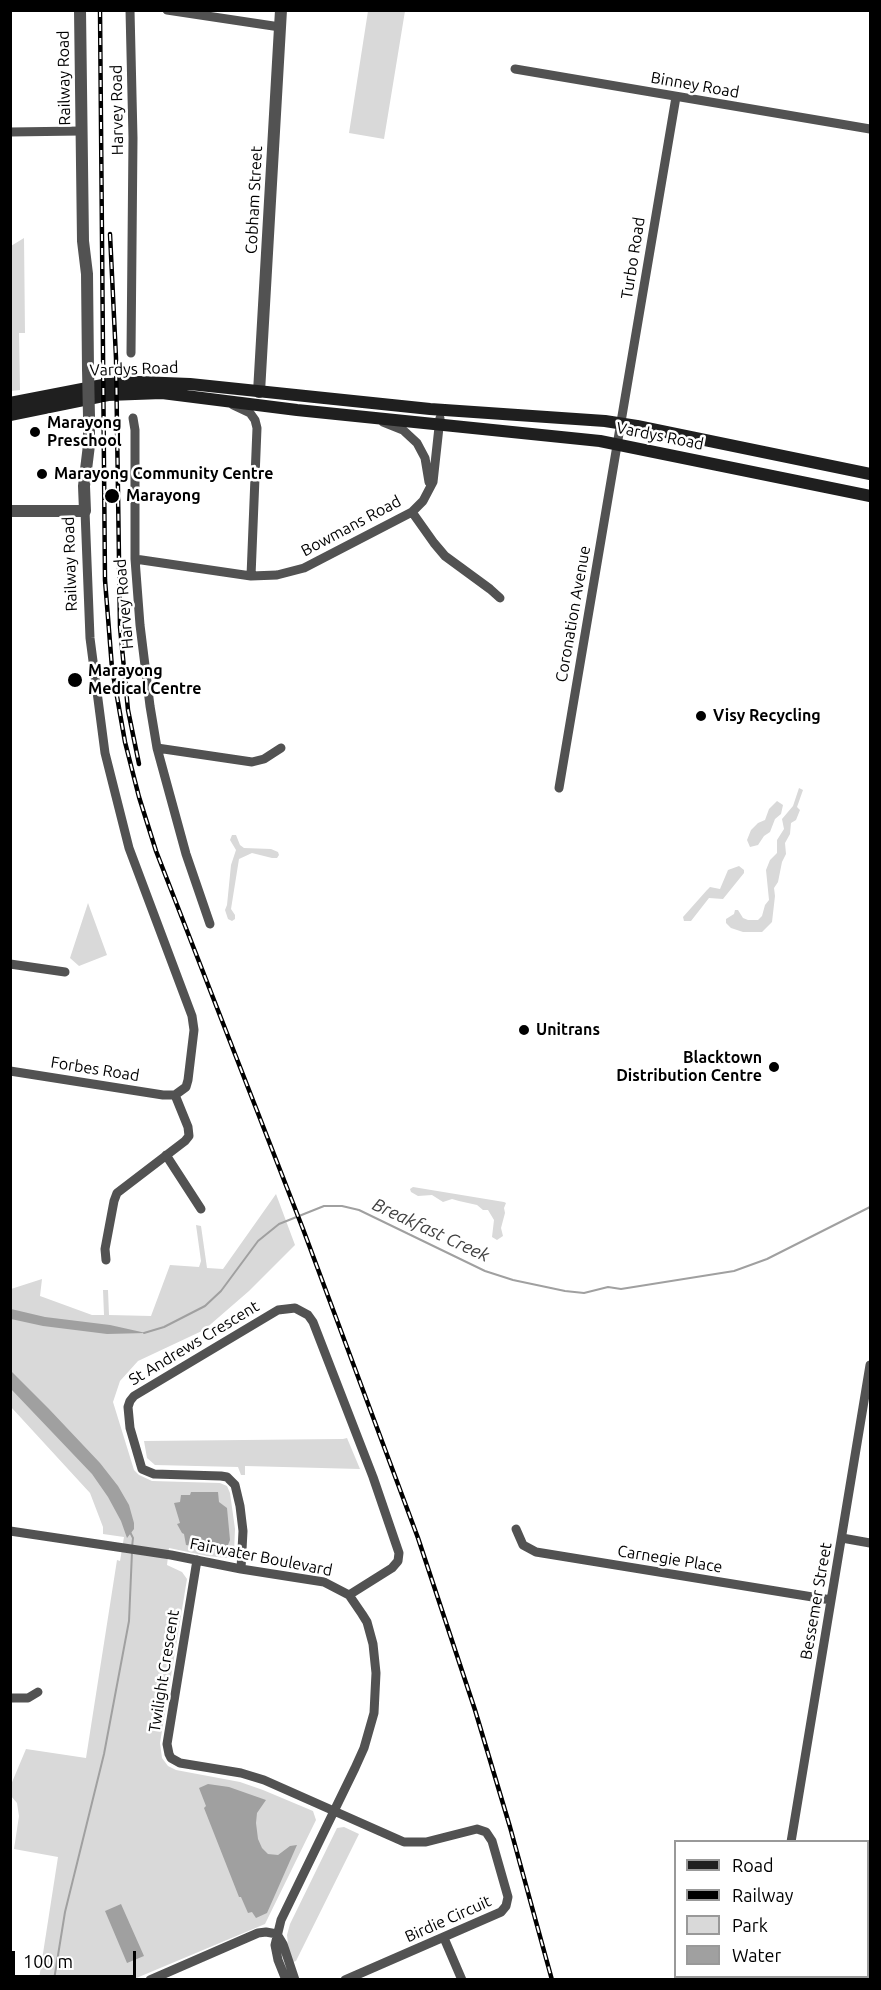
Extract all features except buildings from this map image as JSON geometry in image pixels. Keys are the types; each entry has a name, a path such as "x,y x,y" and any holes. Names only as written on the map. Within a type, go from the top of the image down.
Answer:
{"main road":[{"name":"Vardys Road","path":"10,403 90,386 123,383 190,384 441,410 544,416 620,424 870,474"},
{"name":"Vardys Road","path":"222,400 250,398 259,392"},
{"name":"Vardys Road","path":"259,392 267,401 297,410"},
{"name":"Vardys Road","path":"10,415 108,395 162,393 297,410 617,444 870,496"}],"street":[{"name":"Railway Road","path":"80,10 83,241 87,274 89,417 89,446 84,486 90,638 105,753 129,848 192,1016 194,1030 188,1080 186,1087 175,1095"},
{"name":"Harvey Road","path":"130,10 133,138 131,353"},
{"path":"167,10 280,27"},
{"name":"Cobham Street","path":"259,392 281,10"},
{"name":"Binney Road","path":"515,69 870,129"},
{"name":"Turbo Road","path":"617,444 675,97"},
{"path":"10,132 81,131"},
{"path":"222,400 246,410 253,416 257,428 251,576"},
{"path":"440,424 441,410"},
{"path":"362,417 393,426 411,436 425,458 430,490"},
{"name":"Harvey Road","path":"132,418 135,430 135,559 140,625 157,748 186,854 210,924"},
{"name":"Bowmans Road","path":"135,559 251,576 277,575 304,568 412,512 423,501 430,490 434,475 440,424"},
{"name":"Coronation Avenue","path":"559,788 617,444"},
{"path":"10,511 85,511"},
{"path":"412,512 445,556 490,588 500,598"},
{"path":"157,748 252,762 264,759 281,748"},
{"path":"10,964 65,972"},
{"name":"Forbes Road","path":"11,1073 175,1095"},
{"path":"106,1260 105,1250 117,1193 189,1136 188,1126 175,1095"},
{"path":"166,1155 201,1209"},
{"name":"St Andrews Crescent","path":"241,1569 243,1531 235,1485 221,1476 154,1474 142,1469 130,1428 128,1407 134,1396 278,1310 295,1308 308,1315 313,1322 373,1476 398,1549 398,1561 393,1568 349,1595"},
{"name":"Bessemer Street","path":"791,1840 870,1365"},
{"name":"Carnegie Place","path":"516,1530 523,1545 536,1552 831,1600"},
{"name":"Fairwater Boulevard","path":"10,1531 123,1547 324,1582 349,1595 362,1614 371,1633 375,1660 376,1700 364,1748 281,1920 275,1945 286,1980"},
{"path":"842,1538 870,1543"},
{"name":"Twilight Crescent","path":"197,1560 167,1744 169,1754 180,1763 252,1776 334,1811"},
{"path":"10,1698 28,1698 38,1692"},
{"name":"Birdie Circuit","path":"334,1811 399,1840 411,1843 426,1842 473,1829 483,1830 489,1835 507,1894 506,1906 499,1914 345,1980"},
{"path":"150,1980 172,1975 258,1933 266,1932 277,1934 283,1944 295,1980"},
{"path":"444,1938 462,1980"}],"green space":[{"path":"368,11 405,11 384,139 349,133"},
{"path":"24,238 25,333 19,333 20,390 11,391 11,246"},
{"path":"799,788 803,790 797,807 800,810 796,820 791,823 790,834 785,843 786,854 774,888 772,922 762,932 743,932 731,928 726,923 726,919 734,914 735,910 738,910 743,918 748,920 758,920 762,916 769,900 766,870 770,860 777,853 777,840 784,829 782,819 793,806"},
{"path":"777,801 783,805 781,814 775,819 770,832 758,845 750,847 747,840 751,830 765,820 769,809"},
{"path":"232,835 236,835 240,845 244,848 271,849 279,855 277,858 272,858 252,853 239,859 231,909 235,919 232,921 228,919 225,910 231,865 236,850 230,840"},
{"path":"739,866 744,873 723,899 709,898 691,921 684,921 683,917 710,887 720,889 728,870"},
{"path":"88,903 107,955 79,966 70,958"},
{"path":"413,1187 506,1203 501,1228 503,1236 497,1240 492,1237 494,1220 488,1210 452,1199 443,1202 432,1195 418,1196 411,1192 410,1189"},
{"path":"276,1194 295,1245 249,1291 204,1330 138,1361 120,1381 113,1402 134,1470 152,1481 220,1483 227,1486 235,1529 234,1553 228,1558 169,1548 167,1565 182,1572 187,1579 160,1743 162,1758 168,1766 176,1770 240,1782 263,1790 313,1811 316,1820 265,1924 134,1979 39,1979 58,1857 14,1849 19,1816 17,1803 11,1796 10,1787 26,1749 86,1758 117,1560 120,1561 124,1537 103,1534 103,1527 90,1493 11,1407 11,1289 42,1279 40,1296 92,1315 104,1315 103,1290 108,1290 109,1315 151,1316 170,1265 199,1267 201,1261 196,1225 201,1226 207,1268 223,1269"},
{"path":"347,1438 360,1469 245,1466 245,1475 241,1475 238,1467 155,1465 147,1458 144,1441 343,1439"},
{"path":"344,1827 359,1834 296,1961 290,1963 287,1935 290,1924 337,1828"}],"water":[{"path":"11,1309 45,1317 110,1325 146,1333 107,1334 43,1326 11,1319"},
{"path":"11,1371 100,1463 118,1486 129,1505 134,1523 134,1529 127,1538 108,1497 92,1474 11,1389"},
{"path":"191,1492 218,1492 219,1502 227,1508 230,1540 228,1545 219,1551 186,1545 184,1534 177,1524 180,1523 174,1503 180,1502 181,1495 190,1495"},
{"path":"208,1784 229,1787 266,1800 257,1813 256,1823 258,1839 268,1854 278,1855 290,1846 297,1845 267,1913 256,1918 252,1912 248,1913 239,1897 204,1808 206,1806 199,1788"},
{"path":"121,1904 144,1956 127,1963 105,1911"}],"waterway":[{"name":"Breakfast Creek","path":"144,1333 164,1327 205,1306 221,1291 258,1241 279,1224 324,1206 342,1206 359,1210 485,1271 513,1280 584,1293 608,1287 621,1289 734,1271 767,1259 870,1207"},
{"path":"130,1532 133,1538 132,1547"},
{"path":"54,1980 65,1912 104,1754 129,1621 132,1552"}],"railway":[{"path":"100,10 105,580 112,668 125,742 156,851 303,1229 418,1538 475,1710 552,1980"},
{"path":"110,234 116,358 120,627 128,710 139,764"}],"place":[{"name":"Marayong Preschool","path":"35,432"},
{"name":"Marayong Community Centre","path":"42,474"},
{"name":"Marayong","path":"112,496"},
{"name":"Marayong Medical Centre","path":"75,680"},
{"name":"Visy Recycling","path":"701,716"},
{"name":"Unitrans","path":"524,1030"},
{"name":"Blacktown Distribution Centre","path":"774,1067"}]}
